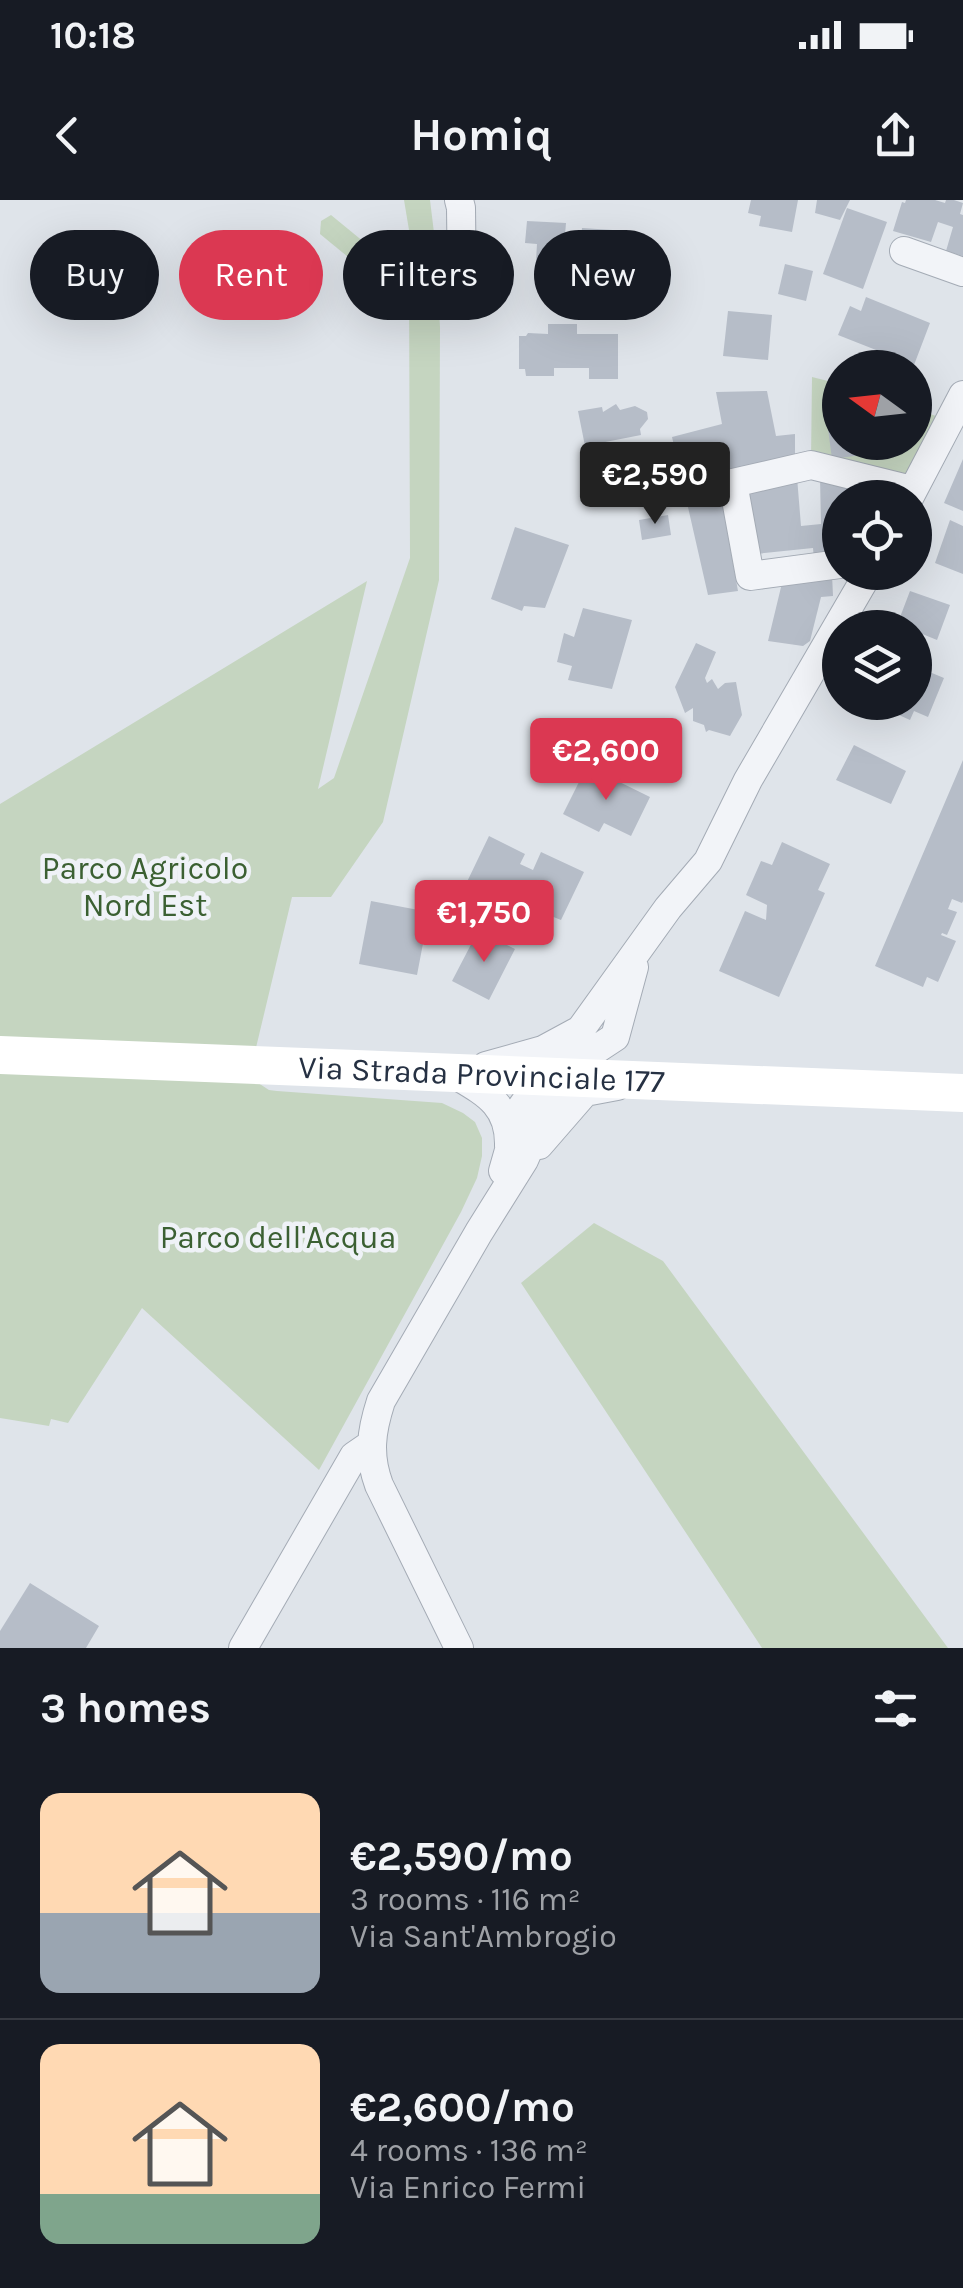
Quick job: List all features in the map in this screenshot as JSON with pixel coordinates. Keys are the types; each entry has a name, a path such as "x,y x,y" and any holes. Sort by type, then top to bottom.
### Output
{"main road":[{"name":"Via Strada Provinciale 177","path":"0,1055 963,1093"}],"street":[{"path":"459,200 461,230"},
{"path":"904,251 963,272"},
{"path":"917,480 963,395"},
{"path":"822,566 750,576 734,484 812,466 861,480"},
{"path":"459,1648 372,1467 370,1445 381,1401 548,1106 555,1077 582,1029 668,908 708,861 748,780 859,590"},
{"path":"555,1077 615,1037 638,951"},
{"path":"453,1074 543,1050 582,1029"},
{"path":"516,1157 558,1126 586,1092 649,1080 615,1037"},
{"path":"453,1074 482,1090 496,1104 510,1127 516,1157"},
{"path":"243,1648 354,1456 370,1445"}],"green space":[{"path":"404,200 430,200 434,230 409,230"},
{"path":"331,215 349,230 343,230 343,253 320,230 321,221"},
{"path":"409,320 440,320 439,580 383,822 331,897 292,897 249,1077 269,1090 442,1103 463,1113 475,1122 482,1138 482,1156 477,1178 461,1212 319,1470 142,1308 68,1423 51,1419 49,1426 0,1418 0,804 367,581 318,789 334,778 410,558"},
{"path":"812,377 822,380 822,460 914,460 902,480 888,480 811,460"},
{"path":"594,1223 663,1261 948,1648 762,1648 521,1283"}],"building":[{"path":"751,200 798,200 792,232 759,226 761,216 748,213"},
{"path":"817,200 850,200 840,220 815,213"},
{"path":"906,200 963,203 963,256 946,251 953,227 938,222 931,242 893,231"},
{"path":"847,208 887,222 863,289 823,274"},
{"path":"527,221 566,223 565,230 534,230 534,244 525,243"},
{"path":"785,264 813,271 806,301 778,294"},
{"path":"866,297 930,323 920,350 876,350 838,335 850,306 861,311"},
{"path":"728,311 772,315 768,360 723,356"},
{"path":"548,324 577,324 577,334 618,334 618,379 589,379 589,368 554,368 554,376 526,376 525,369 519,369 519,336 548,334"},
{"path":"767,391 776,436 795,434 795,464 718,480 738,591 708,595 672,437 722,424 716,392"},
{"path":"616,404 620,410 635,406 647,412 641,435 585,446 578,411 602,407 603,412"},
{"path":"963,459 963,511 944,503"},
{"path":"797,477 801,526 821,524 820,477 830,480 822,480 822,558 814,559 813,548 756,554 741,485"},
{"path":"668,515 671,535 642,540 639,520"},
{"path":"950,520 963,526 963,574 935,563"},
{"path":"515,527 569,545 545,608 524,606 522,611 491,599"},
{"path":"822,576 822,590 833,590 833,596 821,597 810,641 803,646 768,641 782,583"},
{"path":"910,591 950,605 937,640 932,638 932,610 903,610"},
{"path":"583,608 632,620 612,689 568,680 572,666 557,662 564,633 574,637"},
{"path":"696,643 716,652 705,678 707,683 712,679 718,689 725,683 736,682 742,715 730,736 706,732 704,725 693,721 693,708 685,713 675,687"},
{"path":"932,673 944,678 932,707"},
{"path":"854,745 906,771 891,804 836,780"},
{"path":"963,760 963,901 952,899 948,909 957,912 947,935 941,935 956,941 938,982 927,977 923,987 875,966"},
{"path":"587,766 650,797 631,836 604,823 599,832 563,814"},
{"path":"489,836 525,854 520,864 533,870 541,852 584,872 561,920 551,916 542,935 502,916 507,907 465,886"},
{"path":"782,842 830,864 818,890 825,893 779,997 719,971 745,911 766,920 767,905 746,895 761,861 772,865"},
{"path":"371,901 429,912 417,975 359,964"},
{"path":"478,931 515,949 489,1000 452,981"},
{"path":"30,1583 99,1626 86,1648 0,1648 0,1631"}],"park label":[{"name":"Parco Agricolo Nord Est","path":"145,886"},
{"name":"Parco dell'Acqua","path":"278,1237"}]}
